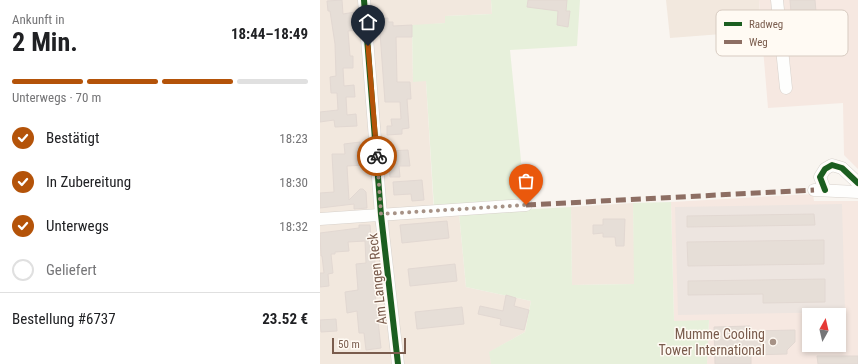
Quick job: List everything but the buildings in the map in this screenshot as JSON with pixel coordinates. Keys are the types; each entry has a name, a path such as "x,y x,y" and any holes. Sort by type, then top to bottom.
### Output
{"street":[{"name":"Am Langen Reck","path":"364,0 381,214 398,364"},
{"path":"777,0 778,10"},
{"path":"783,56 786,88"},
{"path":"858,183 842,168 832,165 825,169 820,177 820,190 858,192"},
{"path":"320,219 526,205"}],"shaded area":[{"path":"320,0 491,0 492,14 445,16 445,23 412,26 413,81 426,81 434,214 459,213 466,287 531,301 525,332 490,352 491,364 320,364"},
{"path":"666,0 759,0 760,10 716,10 716,34 670,38"},
{"path":"759,0 858,0 858,169 844,155 843,103 768,108 764,56 848,56 848,10 760,10"},
{"path":"813,194 814,201 858,201 858,364 707,364 709,321 674,321 671,202"},
{"path":"633,203 635,284 572,285 571,207"},
{"path":"842,204 845,308 802,308 802,313 678,315 675,207"}],"green space":[{"path":"491,0 580,0 577,46 510,50 525,201 434,207 426,81 413,82 412,25 445,23 445,16 492,14"},
{"path":"671,202 674,321 709,320 707,364 491,364 489,352 525,332 531,301 466,287 459,213 571,207 572,285 634,284 633,203"}],"marked path":[{"path":"526,205 814,190"}],"cycle path":[{"path":"364,0 381,215 398,364"},
{"path":"825,190 820,177 825,169 832,165 842,168 858,183"}],"way so far":[{"path":"377,156 381,214 526,205"}],"place":[{"name":"Mumme Cooling Tower International","path":"773,342"}],"route":[{"path":"368,46 377,156"}]}
